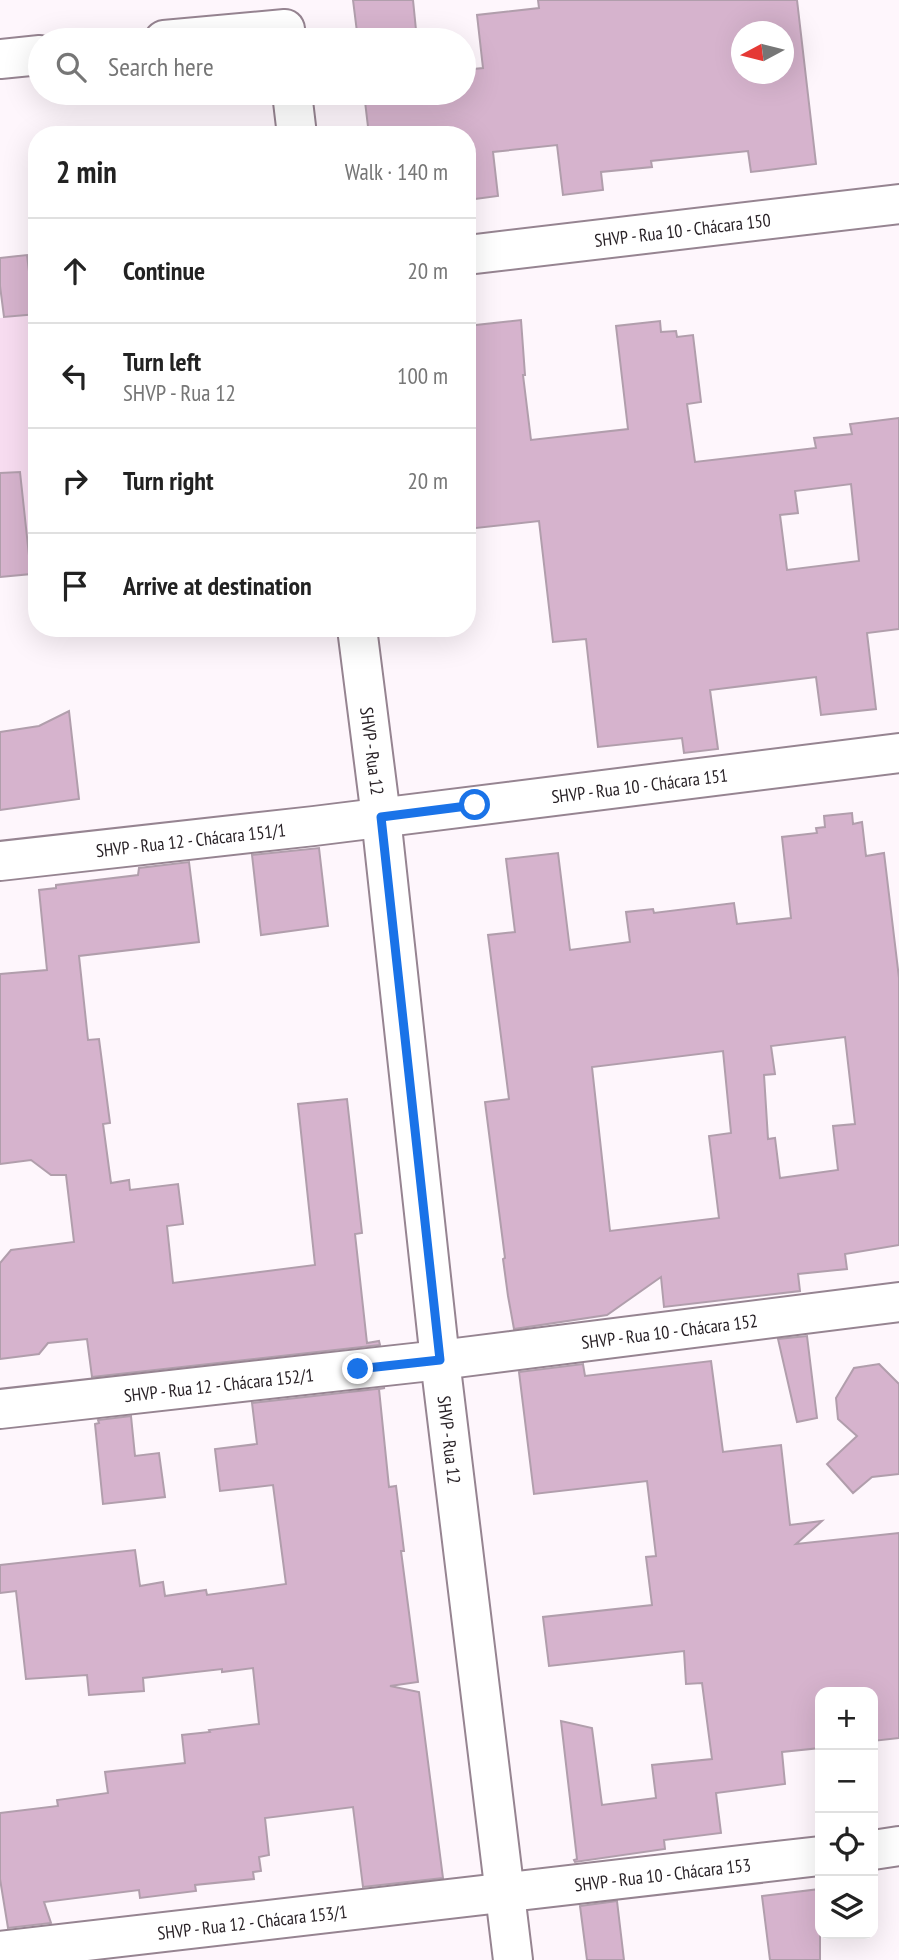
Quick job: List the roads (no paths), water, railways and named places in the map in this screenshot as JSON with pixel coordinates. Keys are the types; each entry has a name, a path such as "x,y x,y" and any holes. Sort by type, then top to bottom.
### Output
{"street":[{"path":"249,28 285,23"},
{"path":"0,59 28,56"},
{"path":"293,105 296,126"},
{"name":"SHVP - Rua 10 - Chácara 150","path":"476,255 899,204"},
{"name":"SHVP - Rua 12","path":"358,637 381,817 440,1360 513,1960"},
{"name":"SHVP - Rua 10 - Chácara 151","path":"381,817 899,753"},
{"name":"SHVP - Rua 12 - Chácara 151/1","path":"0,861 381,817"},
{"name":"SHVP - Rua 10 - Chácara 152","path":"440,1360 899,1302"},
{"name":"SHVP - Rua 12 - Chácara 152/1","path":"0,1409 440,1360"},
{"path":"878,1849 899,1846"},
{"name":"SHVP - Rua 10 - Chácara 153","path":"505,1893 815,1857"},
{"name":"SHVP - Rua 12 - Chácara 153/1","path":"0,1951 505,1893"}]}
